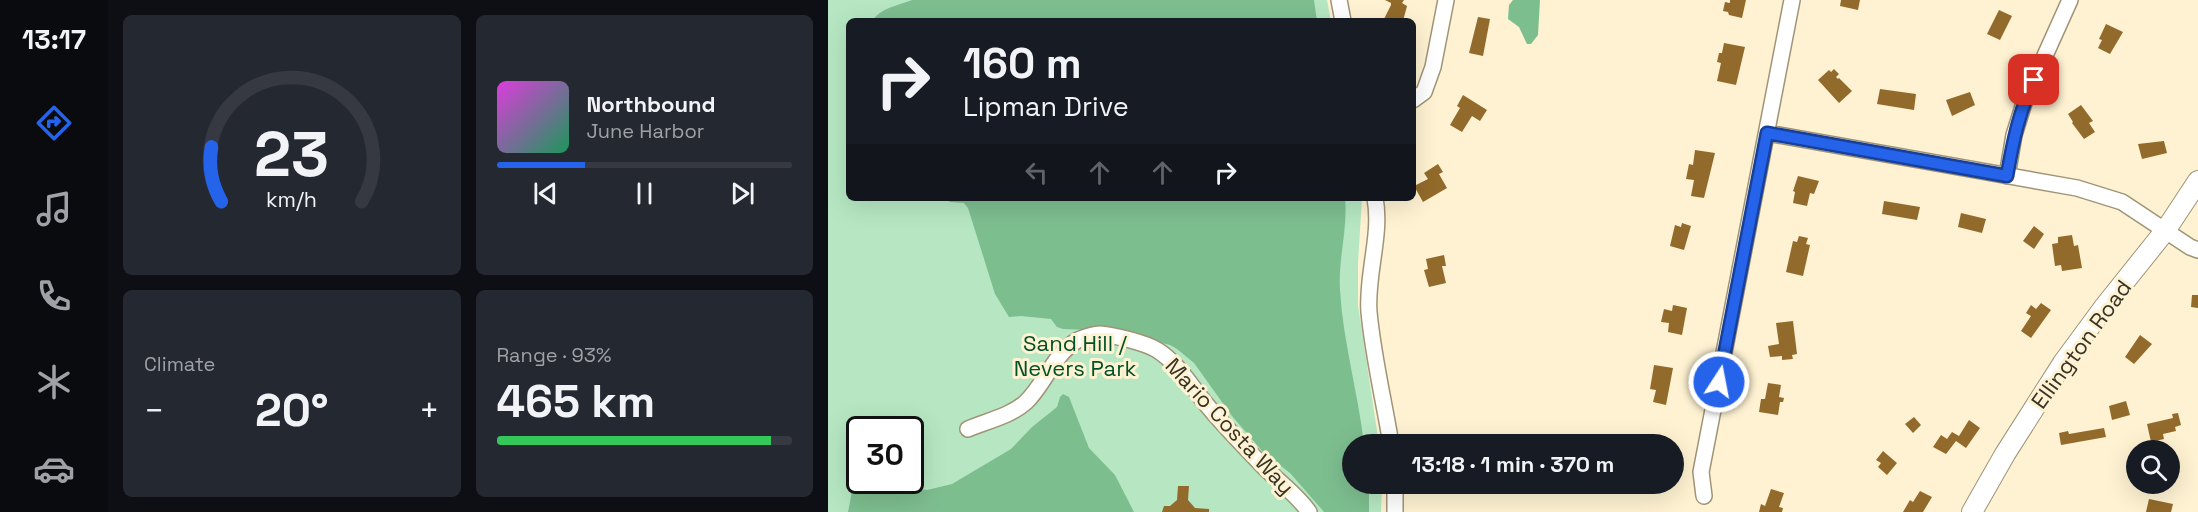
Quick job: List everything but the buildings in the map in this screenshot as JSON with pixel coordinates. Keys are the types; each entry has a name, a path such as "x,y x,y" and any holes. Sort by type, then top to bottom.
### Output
{"main road":[{"name":"Ellington Road","path":"1972,512 2005,454 2063,363 2165,231 2198,181"}],"street":[{"path":"1339,0 1342,18"},
{"path":"1416,98 1424,92 1433,67 1446,0"},
{"path":"1704,496 1701,472 1792,0"},
{"path":"2007,176 2014,135 2025,99 2070,0"},
{"path":"1767,133 2077,188 2122,202 2190,248 2198,250"},
{"path":"1375,201 1369,312 1389,434"},
{"name":"Mario Costa Way","path":"968,429 1024,404 1038,389 1059,356 1076,342 1090,335 1101,334 1157,350 1171,362 1255,458 1302,501 1310,512"},
{"path":"1395,494 1395,512"}],"green space":[{"name":"Sand Hill / Nevers Park","path":"828,0 1327,0 1330,18 846,18 846,201 1362,201 1358,305 1377,434 1342,434 1342,494 1382,494 1381,512 828,512"},
{"path":"912,0 1314,0 1317,18 875,18 885,10"},
{"path":"1513,0 1540,0 1538,35 1531,44 1527,44 1519,27 1508,19 1509,5"},
{"path":"949,201 1345,201 1340,290 1344,329 1362,434 1342,434 1342,494 1369,494 1369,512 1324,512 1290,473 1263,452 1232,416 1194,363 1170,345 1153,341 1135,332 1063,329 1057,327 1051,319 1009,317 995,294 968,208 964,203"},
{"path":"1063,394 1069,397 1089,448 1115,475 1134,512 848,512 851,494 924,494 924,490 952,484 1011,449 1032,427 1057,407"}],"route":[{"path":"1719,382 1767,133 2007,176 2014,135 2025,99 2034,80"}]}
